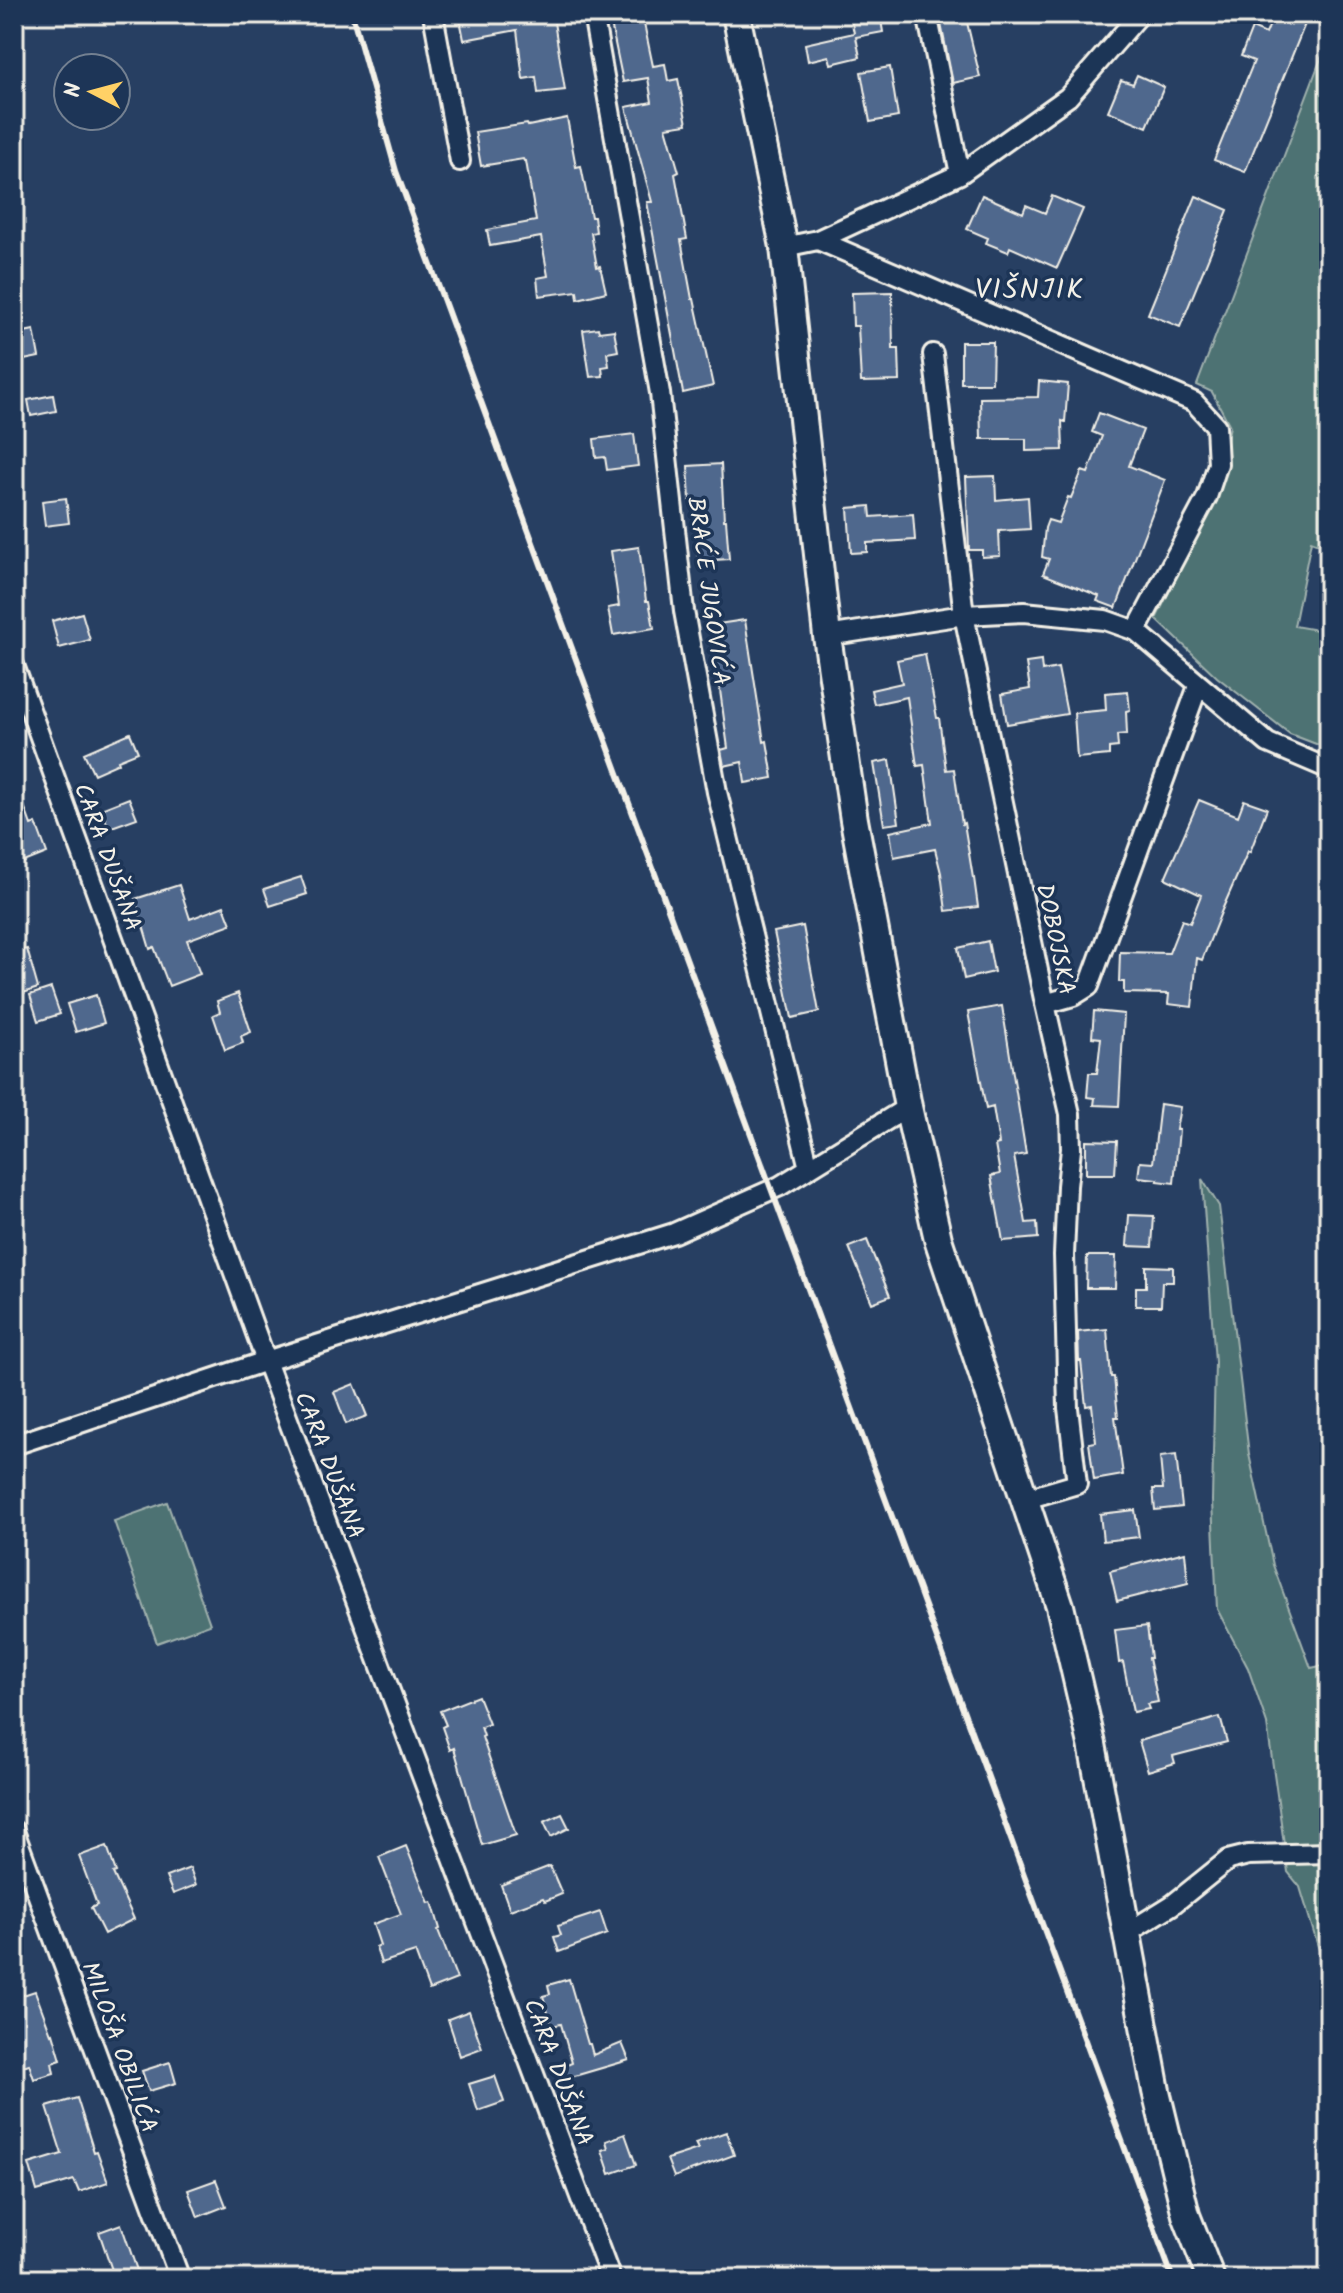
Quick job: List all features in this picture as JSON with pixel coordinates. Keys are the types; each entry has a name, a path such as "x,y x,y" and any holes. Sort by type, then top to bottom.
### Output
{"main road":[{"path":"736,14 784,247 827,636 854,820 908,1107 938,1239 1064,1621 1092,1744 1156,2091 1186,2215 1211,2279"}],"street":[{"path":"433,14 460,161"},
{"name":"BRAĆE JUGOVIĆA","path":"593,14 660,393 684,611 717,792 809,1168"},
{"path":"927,14 960,174"},
{"path":"784,247 818,240 960,174 1068,97 1140,14"},
{"path":"818,240 1194,402 1216,426 1218,464 1207,497 1136,631"},
{"name":"DOBOJSKA","path":"933,354 964,615 1070,1114 1071,1149 1064,1255 1068,1408 1077,1484 1026,1499"},
{"path":"827,636 964,615 1024,612 1105,620 1136,631 1268,743 1329,769"},
{"name":"CARA DUŠANA","path":"14,665 266,1361 611,2279"},
{"path":"1045,1004 1073,996 1089,986 1198,686"},
{"path":"14,1445 266,1361 674,1233 771,1190 908,1107"},
{"name":"MILOŠA OBILIĆA","path":"14,1831 180,2279"},
{"path":"1127,1933 1172,1905 1228,1860 1248,1855 1329,1853"}],"green space":[{"path":"1329,37 1329,548 1311,541 1294,626 1329,632 1329,749 1290,734 1217,677 1156,619 1216,494 1230,426 1212,392 1197,385"},
{"path":"1202,1179 1219,1206 1249,1454 1273,1565 1311,1668 1329,1664 1329,1983 1300,1887 1288,1872 1267,1724 1248,1668 1217,1609 1212,1501 1215,1362"},
{"path":"167,1502 210,1624 157,1643 114,1521"}],"building":[{"path":"459,14 557,14 558,22 554,22 565,90 538,93 536,77 523,79 517,30 464,40"},
{"path":"609,14 642,14 653,66 665,64 668,81 678,79 687,124 666,127 679,172 675,174 687,239 681,240 713,386 683,393 647,202 652,202 626,107 652,102 648,78 623,82"},
{"path":"850,14 880,14 883,32 856,37 860,57 831,64 829,56 808,61 805,44 854,33"},
{"path":"939,14 965,14 980,77 953,83"},
{"path":"1274,14 1309,14 1245,172 1214,160 1254,61 1241,56 1252,28 1266,34"},
{"path":"890,67 898,117 870,122 861,72"},
{"path":"1137,75 1164,87 1147,127 1108,111 1121,80 1133,84"},
{"path":"567,118 576,167 581,166 591,217 594,217 596,232 591,233 597,267 600,266 606,292 578,299 577,291 539,296 537,278 548,276 541,237 490,246 487,230 536,221 526,161 481,166 475,132"},
{"path":"982,195 1023,213 1026,205 1045,213 1052,196 1083,209 1057,268 1010,247 1008,252 986,243 988,238 967,229"},
{"path":"1196,196 1228,210 1180,327 1148,314"},
{"path":"892,292 893,349 899,349 900,381 861,382 858,326 853,326 852,293"},
{"path":"598,328 599,332 614,330 618,351 607,353 609,366 602,367 603,376 590,377 583,330"},
{"path":"34,330 39,357 14,362 14,334"},
{"path":"961,342 993,342 992,383 961,383"},
{"path":"1039,381 1068,384 1065,422 1062,421 1063,450 1026,451 1026,439 981,439 980,398 1038,397"},
{"path":"53,395 56,411 31,416 28,400"},
{"path":"1099,413 1143,430 1129,466 1165,480 1116,608 1097,601 1099,596 1043,574 1049,559 1042,557 1045,528 1048,520 1058,523 1082,471 1088,473 1102,436 1092,432"},
{"path":"634,434 638,466 607,470 605,457 596,458 594,439"},
{"path":"721,464 729,559 698,561 695,500 690,500 688,466"},
{"path":"995,476 996,500 1028,497 1030,529 999,531 1000,556 982,557 982,550 969,550 966,477"},
{"path":"66,498 69,523 45,526 42,501"},
{"path":"870,506 871,517 913,514 915,540 867,543 867,552 851,553 848,508"},
{"path":"639,547 646,601 649,601 654,628 613,635 608,608 619,606 611,551"},
{"path":"82,613 90,640 59,648 52,621"},
{"path":"745,620 764,742 767,741 773,778 745,783 742,762 724,766 721,750 728,748 711,625"},
{"path":"925,654 946,770 954,769 978,907 946,911 935,849 894,857 890,832 932,823 924,765 917,766 907,697 874,704 871,690 902,683 897,660"},
{"path":"1041,661 1042,671 1058,668 1067,714 1007,724 1002,694 1030,689 1026,663"},
{"path":"1128,691 1130,710 1126,711 1127,734 1117,735 1118,747 1109,748 1109,755 1077,758 1074,713 1106,710 1105,693"},
{"path":"130,733 138,752 94,774 84,753"},
{"path":"890,760 899,823 884,825 874,763"},
{"path":"16,783 31,825 36,823 47,853 17,865 14,856"},
{"path":"129,798 137,818 109,828 101,809"},
{"path":"1199,800 1238,816 1244,800 1267,808 1202,960 1197,958 1192,1007 1168,1004 1169,994 1124,993 1124,982 1119,982 1120,952 1169,953 1182,920 1190,923 1201,895 1165,878"},
{"path":"301,877 307,894 270,906 264,889"},
{"path":"179,885 190,919 224,906 231,924 187,940 200,974 169,986 154,947 150,949 135,899"},
{"path":"803,926 819,1012 792,1018 774,932"},
{"path":"988,941 994,972 964,979 958,948"},
{"path":"27,949 38,988 14,996 14,952"},
{"path":"51,988 60,1014 38,1021 30,995"},
{"path":"238,993 251,1032 241,1036 243,1043 225,1050 213,1015 220,1012 217,1001"},
{"path":"96,995 104,1023 76,1032 67,1004"},
{"path":"1002,1006 1026,1154 1014,1156 1026,1223 1037,1222 1038,1238 1003,1241 991,1176 1000,1174 995,1145 999,1144 993,1107 986,1109 968,1012"},
{"path":"1094,1011 1124,1014 1119,1106 1094,1105 1095,1098 1087,1097 1089,1073 1097,1073 1101,1038 1092,1037"},
{"path":"1160,1104 1180,1107 1174,1183 1138,1177 1140,1162 1153,1163"},
{"path":"1086,1140 1117,1141 1115,1174 1086,1174"},
{"path":"1129,1215 1154,1216 1152,1247 1127,1246"},
{"path":"867,1240 890,1296 872,1303 849,1247"},
{"path":"1087,1256 1116,1256 1115,1288 1086,1288"},
{"path":"1146,1266 1173,1267 1173,1282 1162,1282 1161,1306 1136,1306 1136,1287 1146,1287"},
{"path":"1107,1329 1123,1475 1094,1480 1089,1443 1096,1442 1092,1405 1086,1406 1078,1332"},
{"path":"354,1384 367,1416 346,1424 334,1392"},
{"path":"1176,1455 1182,1507 1155,1510 1153,1489 1163,1489 1160,1457"},
{"path":"1135,1510 1139,1537 1103,1541 1100,1514"},
{"path":"1185,1552 1188,1583 1117,1601 1110,1571"},
{"path":"1147,1626 1149,1658 1158,1702 1147,1704 1149,1709 1133,1712 1123,1662 1119,1663 1115,1630"},
{"path":"478,1696 489,1724 481,1727 482,1737 516,1835 482,1845 454,1748 450,1750 442,1727 446,1725 440,1711"},
{"path":"1220,1717 1227,1742 1173,1756 1175,1763 1148,1771 1139,1741"},
{"path":"562,1814 569,1828 551,1837 544,1822"},
{"path":"107,1846 116,1872 113,1873 134,1919 104,1934 91,1908 97,1905 79,1856"},
{"path":"406,1846 429,1903 432,1902 438,1930 457,1979 429,1990 415,1952 381,1963 376,1947 380,1945 373,1924 401,1914 379,1857"},
{"path":"550,1866 562,1894 510,1910 501,1885"},
{"path":"190,1868 196,1885 173,1894 166,1877"},
{"path":"600,1912 607,1934 559,1952 554,1937 561,1935 558,1926"},
{"path":"569,1979 593,2055 622,2043 629,2060 561,2080 557,2069 572,2063 561,2024 552,2026 543,1996 550,1994 548,1985"},
{"path":"35,1991 61,2060 52,2063 54,2073 34,2079 29,2064 14,2069 14,2045 21,2043 14,2024 14,1998"},
{"path":"469,2011 482,2048 460,2056 448,2019"},
{"path":"170,2062 176,2083 149,2091 142,2071"},
{"path":"495,2076 504,2102 478,2111 469,2084"},
{"path":"77,2098 94,2152 97,2151 108,2182 79,2192 74,2180 37,2191 29,2164 62,2154 47,2107"},
{"path":"726,2132 734,2155 674,2177 667,2159 698,2149 695,2143"},
{"path":"625,2134 636,2165 610,2174 602,2150 608,2148 606,2141"},
{"path":"216,2180 226,2206 198,2217 188,2190"},
{"path":"121,2224 140,2279 115,2279 99,2232"}],"railway":[{"path":"352,14 396,171 1173,2279"}],"district":[{"name":"VIŠNJIK","path":"1030,288"}]}
